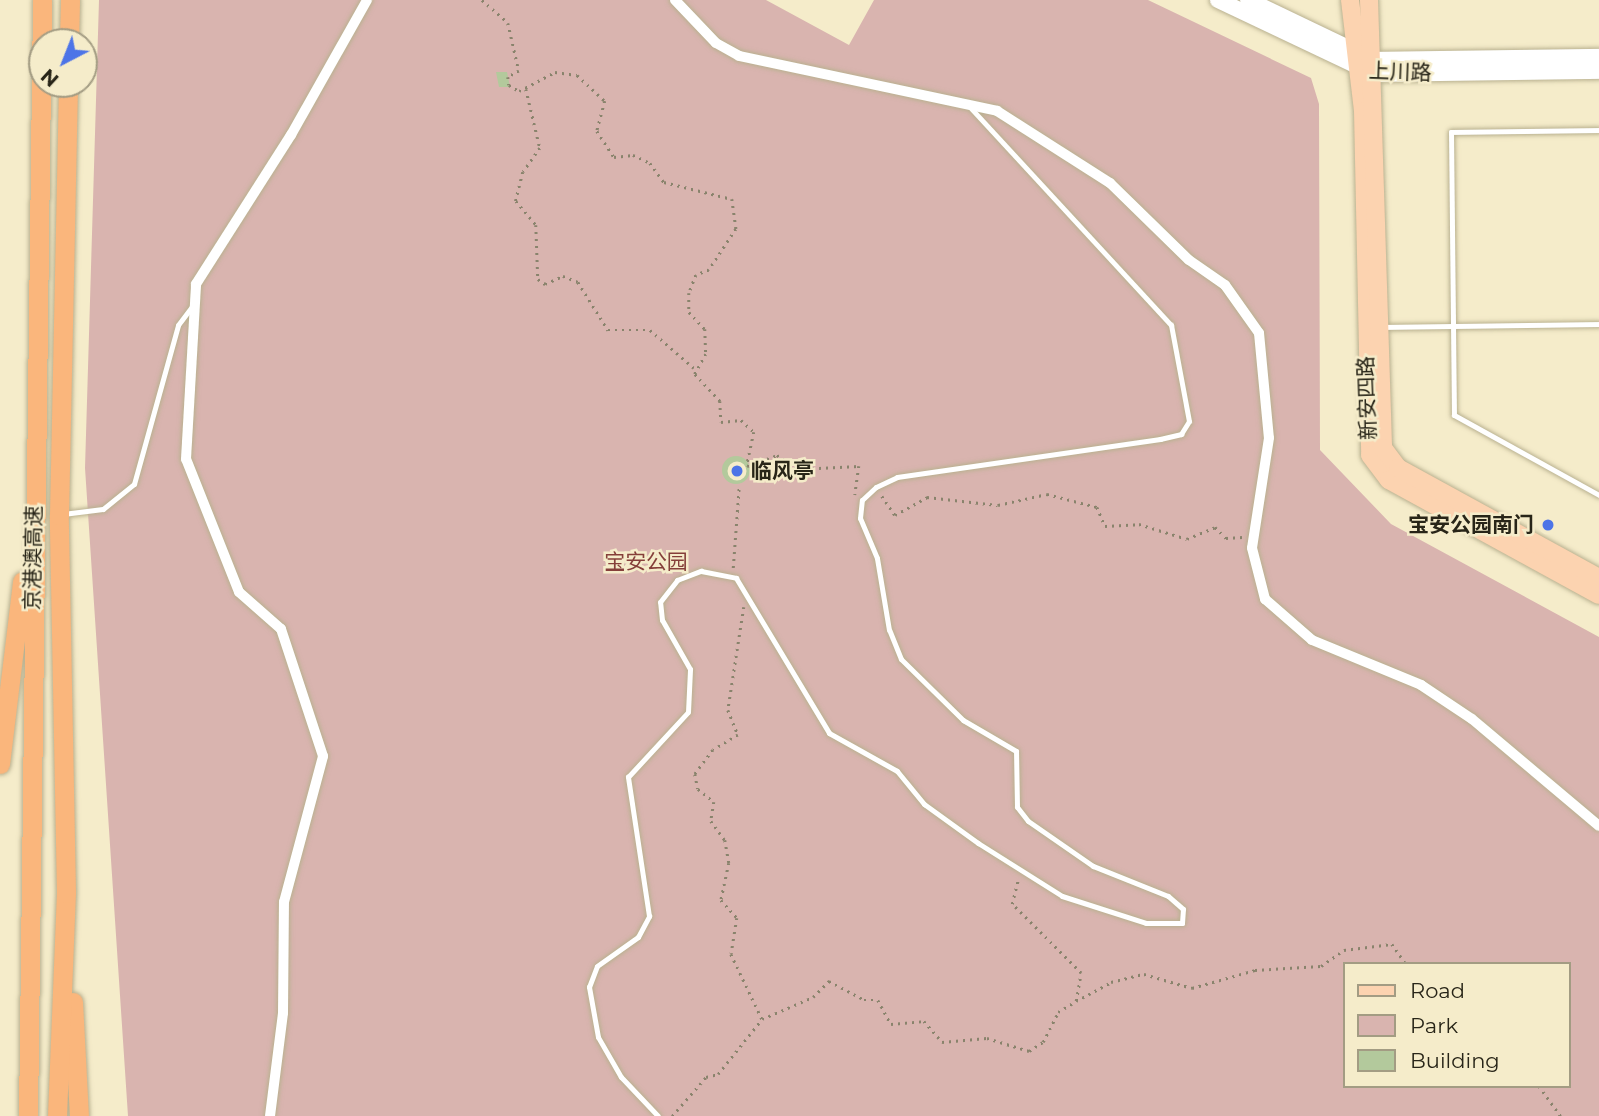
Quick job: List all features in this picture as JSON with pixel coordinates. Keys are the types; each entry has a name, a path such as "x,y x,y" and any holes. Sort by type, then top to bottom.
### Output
{"highway":[{"name":"京港澳高速","path":"28,1116 33,510 42,0"},
{"path":"69,0 69,28"},
{"name":"京港澳高速","path":"57,1116 66,893 59,515 68,98"},
{"path":"0,764 33,510"},
{"path":"66,893 79,1116"}],"main road":[{"name":"上川路","path":"1218,0 1367,65 1599,71"},
{"name":"上川路","path":"1248,0 1367,65 1599,57"},
{"path":"1350,0 1367,65"},
{"path":"1367,65 1368,0"},
{"name":"新安四路","path":"1367,65 1379,327 1380,436 1388,458 1599,578"},
{"name":"新安四路","path":"1367,65 1370,454 1390,480 1599,595"}],"street":[{"path":"270,1116 283,1013 284,902 323,756 281,629 239,592 194,487 183,440 192,391 194,304 205,264 291,135 367,0"},
{"path":"675,0 716,43 739,56 967,102 997,111 1110,183 1247,310 1259,334 1269,438 1253,537 1255,576 1286,622 1360,665 1421,685 1599,826"}],"lane":[{"path":"658,1116 621,1077 597,1037 589,987 597,966 638,937 649,916 628,777 688,712 690,668 662,620 660,602 677,580 701,571 736,578 749,592 829,733 897,771 924,804 1033,872 1062,896 1146,923 1182,923 1183,909 1168,896 1093,866 1028,821 1017,807 1016,751 963,720 901,659 889,630 877,558 860,517 866,496 897,477 1160,439 1181,433 1189,421 1171,325 1068,208 987,131 967,102"},
{"path":"1599,130 1451,132 1454,415 1599,495"},
{"path":"59,515 103,509 134,484 178,325 194,304"},
{"path":"1379,327 1599,324"}],"path":[{"path":"482,0 508,23 519,71 508,77 509,85 526,88 555,72 577,75 605,100 597,131 614,157 634,155 650,163 664,182 736,205 736,229 709,270 696,275 689,293 690,312 705,329 706,354 694,368"},
{"path":"526,88 540,148 523,172 516,201 536,225 538,279 545,284 563,276 578,282 608,330 650,330 694,368 720,401 721,422 741,420 754,432 747,466 777,455 798,470 859,466 853,490 866,496 880,494 895,515 927,497 998,505 1047,494 1097,508 1105,526 1116,528 1139,524 1187,539 1215,527 1226,538 1253,537"},
{"path":"736,578 731,560 739,486"},
{"path":"749,592 728,710 738,735 713,750 695,774 698,789 714,802 711,821 725,840 729,863 721,900 737,918 731,954 762,1018"},
{"path":"1033,872 1015,881 1012,904 1081,973 1076,1001"},
{"path":"672,1116 706,1077 718,1074 762,1018 813,997 829,981 864,1000 878,1000 891,1024 925,1021 942,1042 986,1038 1029,1051 1042,1042 1058,1012 1111,982 1144,974 1192,988 1255,970 1321,966 1345,950 1392,944 1405,962"},
{"path":"1540,1088 1561,1116"}],"green space":[{"name":"宝安公园","path":"99,0 766,0 849,45 874,0 1148,0 1311,78 1319,104 1320,450 1391,524 1599,637 1599,1116 128,1116 85,468"}],"building":[{"path":"496,72 507,72 510,87 499,87"},
{"name":"临风亭","path":"736,456 746,460 750,470 746,480 736,484 726,480 722,470 726,460"}],"place":[{"name":"临风亭","path":"737,471"},
{"name":"宝安公园南门","path":"1548,525"}]}
